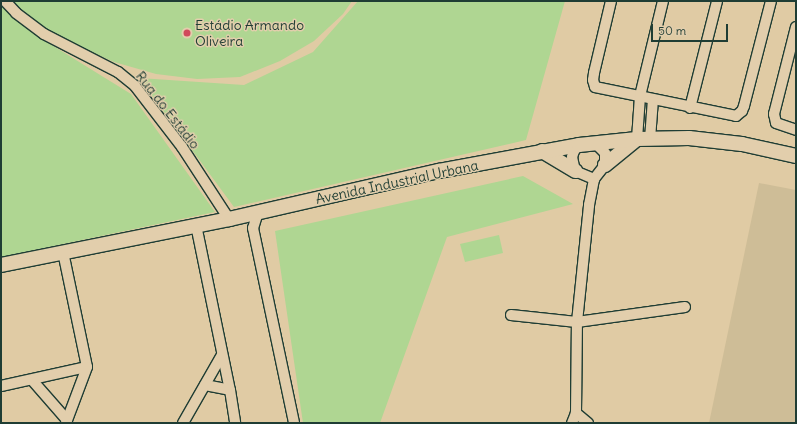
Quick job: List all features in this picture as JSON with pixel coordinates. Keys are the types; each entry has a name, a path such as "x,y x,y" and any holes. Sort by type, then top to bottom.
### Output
{"street":[{"name":"Rua do Estádio","path":"5,1 16,13 44,34 118,72 135,86 234,218 253,228"},
{"path":"611,1 594,73 594,84 599,88 690,108 736,116 742,111 771,1"},
{"path":"644,139 640,96 663,1"},
{"path":"690,108 717,1"},
{"path":"796,27 774,114 776,123 796,130"},
{"path":"588,423 574,418 577,322 587,215 594,180 605,165 644,139 653,99"},
{"name":"Avenida Industrial Urbana","path":"1,265 234,218 439,171 542,151 644,139 689,138 742,144 796,156"},
{"path":"596,144 605,153 605,165"},
{"path":"575,171 572,157 574,151 579,146"},
{"path":"542,151 575,171 594,180"},
{"path":"258,212 253,228 294,423"},
{"path":"196,225 230,390 235,423"},
{"path":"63,252 87,367 67,422"},
{"path":"511,316 577,322 685,307"},
{"path":"183,423 222,355"},
{"path":"1,386 87,367"},
{"path":"32,380 67,422"},
{"path":"205,385 230,390"}],"shaded area":[{"path":"759,183 796,190 796,423 709,423"}],"green space":[{"name":"Estádio Armando Oliveira","path":"11,1 352,1 343,14 314,41 280,61 240,77 197,79 156,74 114,62 74,44 38,25"},
{"path":"358,1 565,1 526,140 234,207 139,78 244,85 313,52"},
{"path":"1,3 42,39 131,94 215,212 1,257"},
{"path":"523,176 573,204 447,237 380,423 303,423 275,231"},
{"path":"499,235 503,253 465,262 460,244"}],"place":[{"name":"Estádio Armando Oliveira","path":"187,33"}]}
